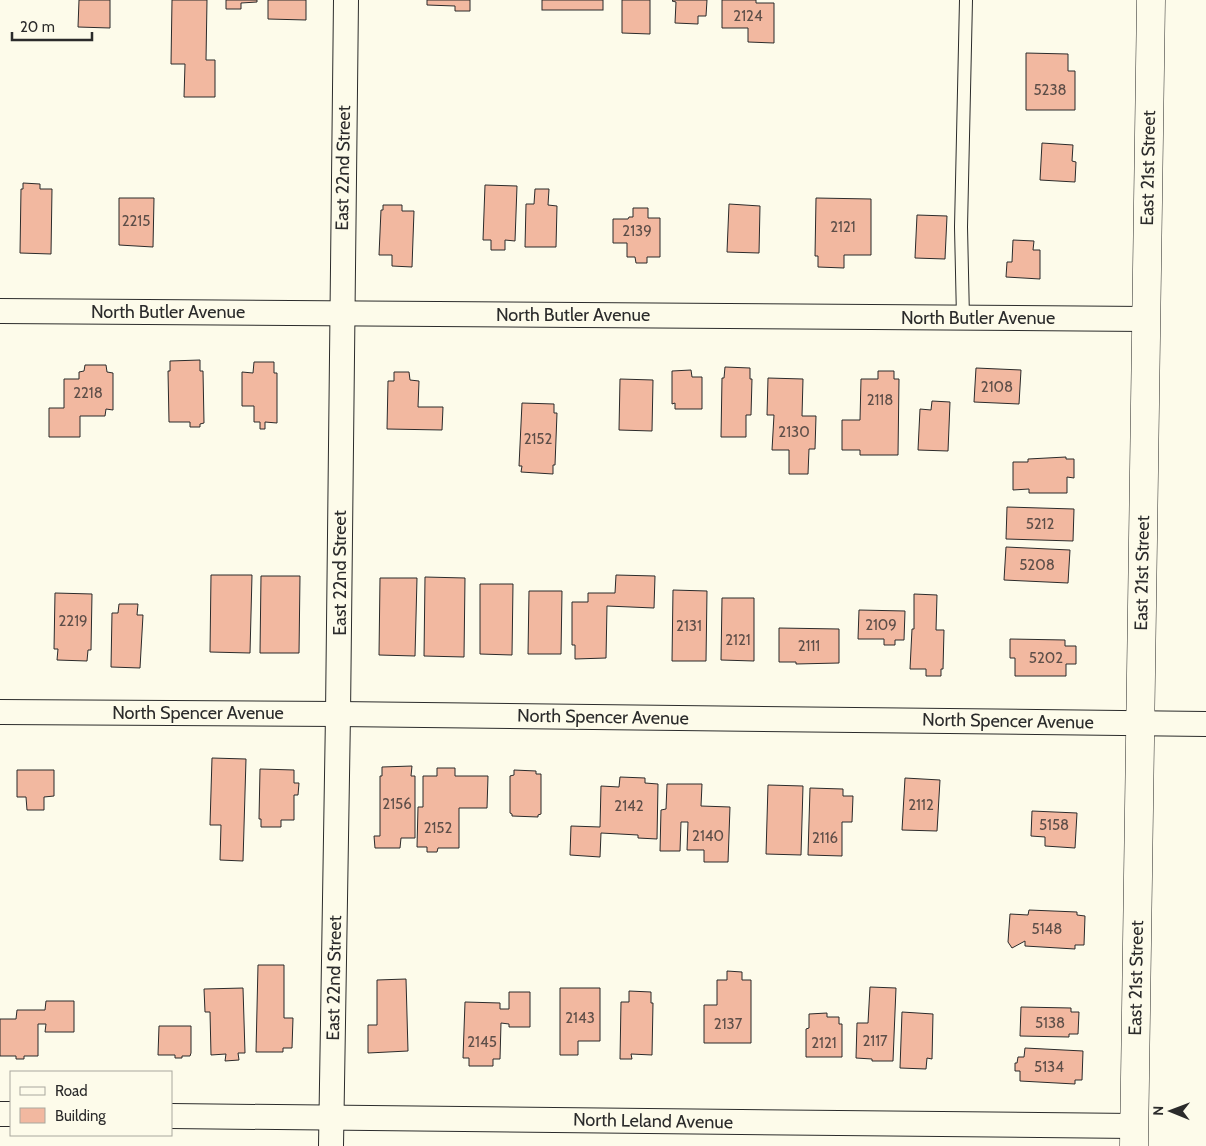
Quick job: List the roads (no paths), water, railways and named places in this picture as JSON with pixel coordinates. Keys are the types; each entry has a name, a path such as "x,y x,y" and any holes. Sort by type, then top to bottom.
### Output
{"main road":[{"name":"East 21st Street","path":"1134,1136 1151,0"}],"street":[{"name":"East 22nd Street","path":"331,1146 346,0"},
{"name":"North Butler Avenue","path":"0,311 1146,319"},
{"name":"North Spencer Avenue","path":"0,712 1206,724"},
{"name":"North Leland Avenue","path":"172,1116 331,1117 1134,1136"}],"lane":[{"path":"963,318 961,227 966,0"}]}
